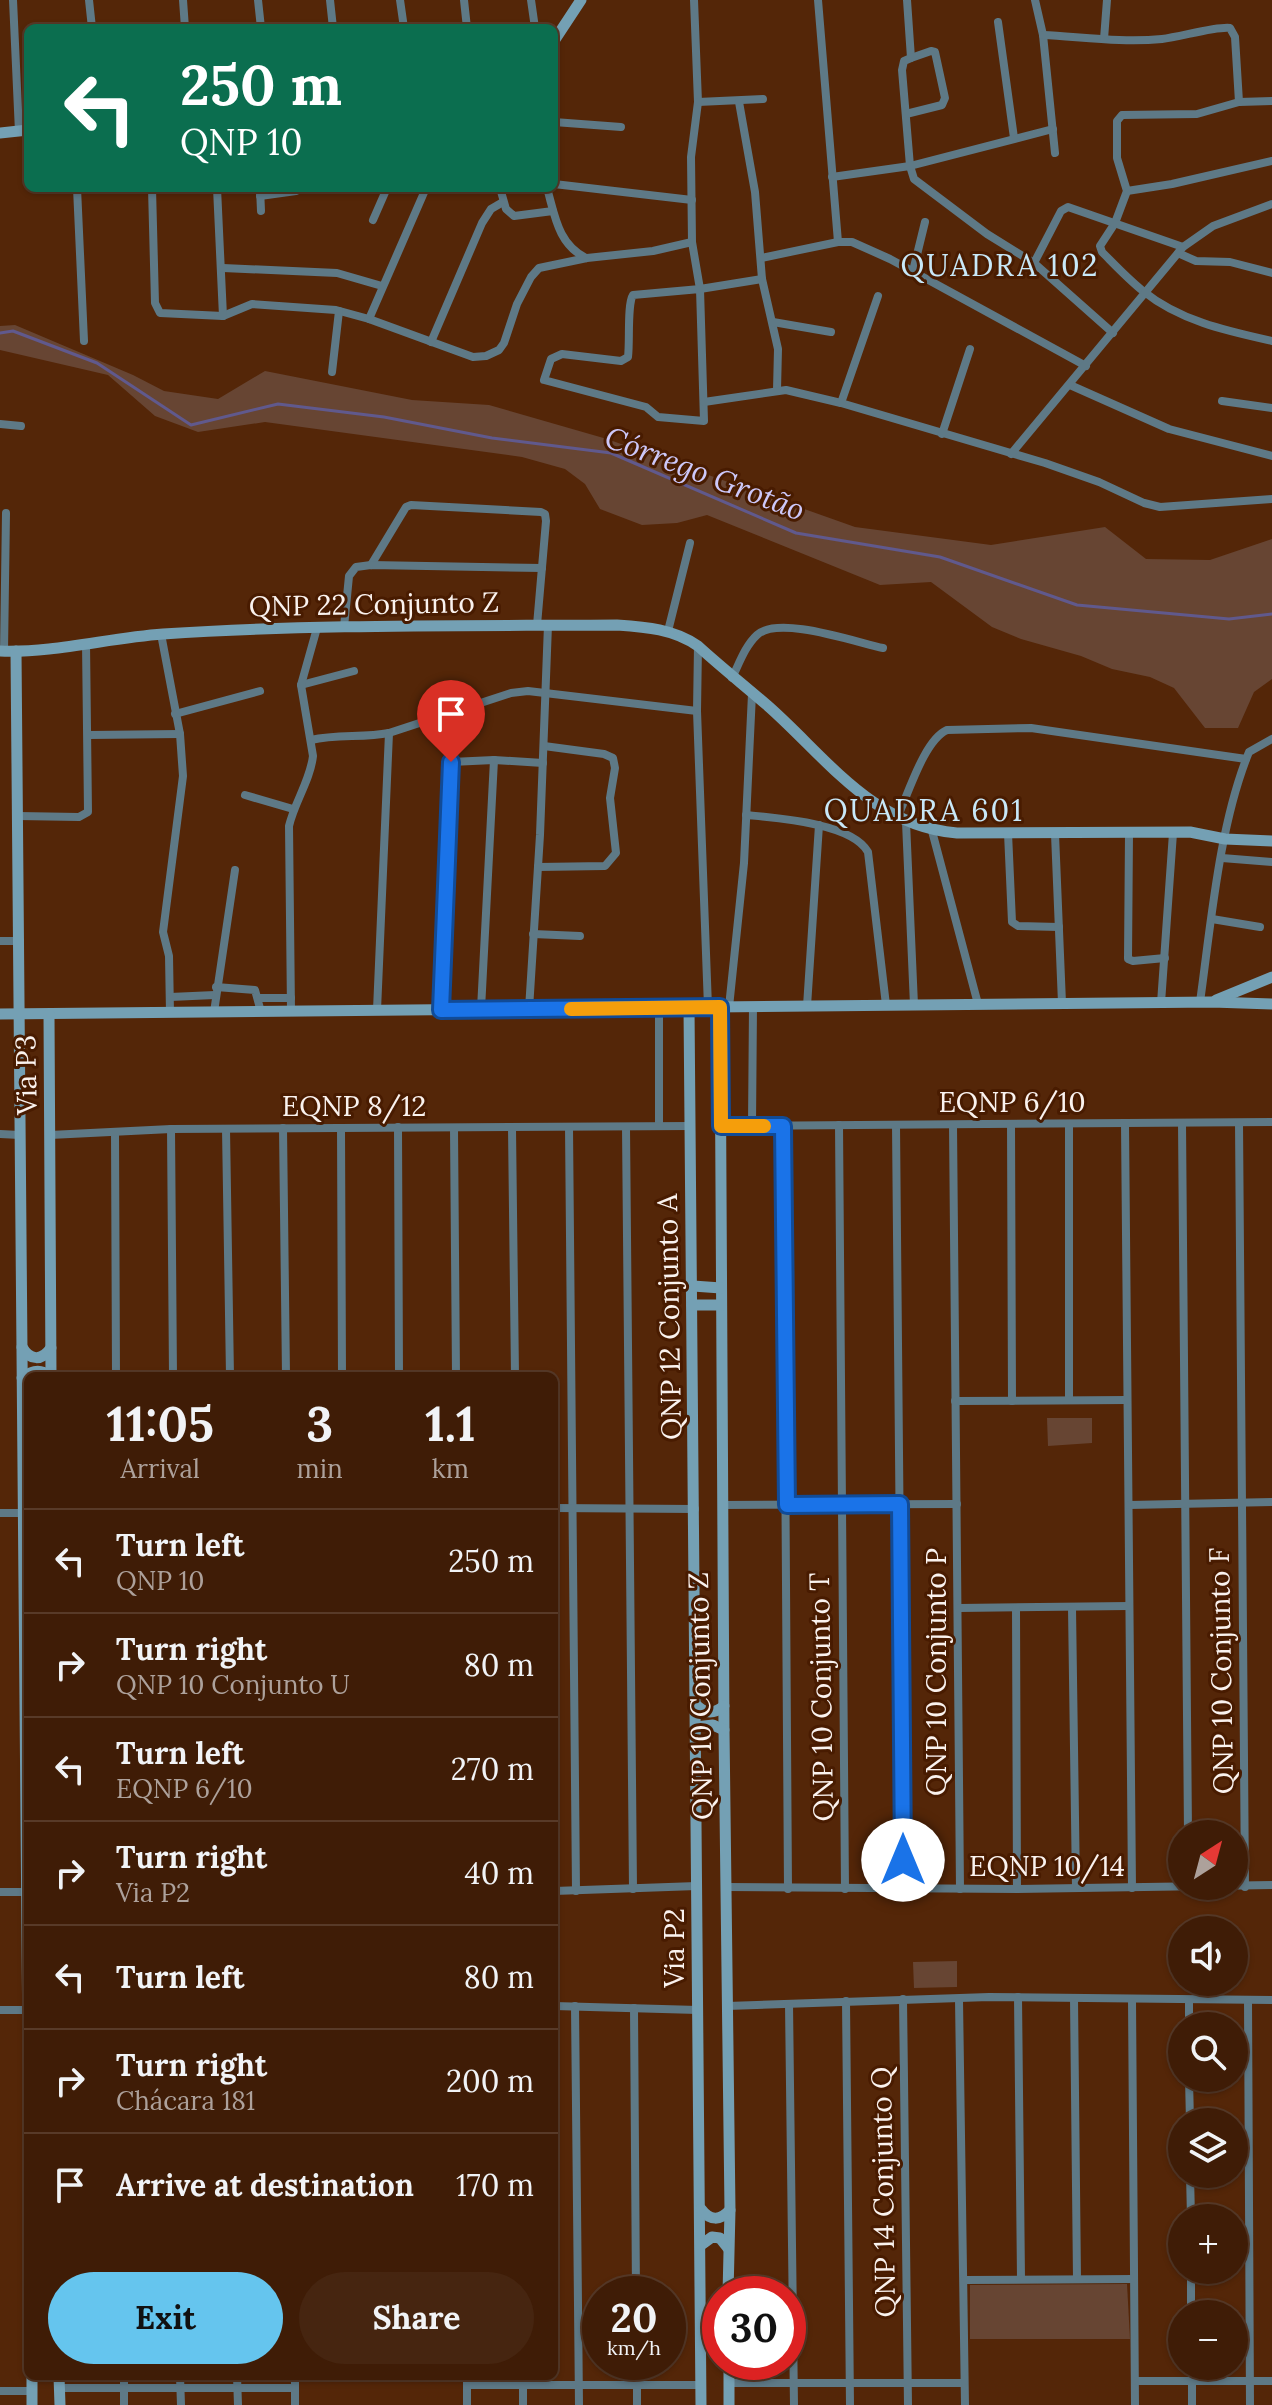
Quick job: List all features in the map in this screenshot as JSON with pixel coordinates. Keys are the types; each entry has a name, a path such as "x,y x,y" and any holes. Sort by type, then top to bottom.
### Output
{"street":[{"path":"0,133 24,131 13,0"},
{"path":"89,0 92,24"},
{"path":"183,0 185,24"},
{"path":"258,0 261,24"},
{"path":"330,0 333,24"},
{"path":"400,0 403,24"},
{"path":"464,0 467,24"},
{"path":"531,0 534,24"},
{"path":"558,35 581,0"},
{"path":"694,0 698,102 691,157 692,242 700,289 704,421 658,417 646,407 544,380 551,359 562,354 621,361 628,357 630,298 633,295 700,289 762,279"},
{"path":"818,0 838,242"},
{"path":"907,0 911,58"},
{"path":"1035,0 1043,35 1055,153"},
{"path":"1104,39 1107,0"},
{"path":"998,22 1014,138"},
{"path":"1043,35 1158,40 1230,28 1235,37 1239,102"},
{"path":"906,114 942,105 945,98 935,52 904,61 902,70 910,166 914,179 987,234 1034,263 1113,333"},
{"path":"698,102 763,99"},
{"path":"1272,101 1239,102 1197,114 1122,115 1117,121 1117,158 1127,191 1115,223 1101,242 1100,249 1144,292 1170,310 1213,327 1272,341"},
{"path":"739,102 755,192 762,279 778,349 777,390"},
{"path":"558,122 621,127"},
{"path":"832,177 910,166 1053,129"},
{"path":"1127,191 1272,161"},
{"path":"558,184 692,200"},
{"path":"77,192 84,341"},
{"path":"152,192 155,303 162,314 228,315 252,304 339,311 473,357 486,356 499,350 517,304 539,268 692,242"},
{"path":"217,192 228,315"},
{"path":"260,192 261,211"},
{"path":"373,220 385,192"},
{"path":"369,319 424,192"},
{"path":"501,192 509,213 518,217 553,211"},
{"path":"548,192 562,236 573,251 587,258"},
{"path":"431,342 482,223 491,209 503,202"},
{"path":"1011,454 1181,250 1213,226 1272,204"},
{"path":"1034,263 1065,208 1074,208 1181,250 1196,261 1230,262 1272,273"},
{"path":"913,271 925,222"},
{"path":"761,258 838,242 852,242 913,271 1086,366"},
{"path":"223,268 337,273 382,286"},
{"path":"841,403 878,296"},
{"path":"332,372 339,311"},
{"path":"773,322 831,332"},
{"path":"942,434 970,349"},
{"path":"1070,385 1169,429 1272,456"},
{"path":"704,402 777,390 841,403 1074,472 1160,507 1272,499"},
{"path":"1222,401 1272,408"},
{"path":"0,424 21,426"},
{"path":"371,565 406,507 418,504 545,514 542,568 544,746 529,1009"},
{"path":"6,513 7,651"},
{"path":"668,631 690,543"},
{"path":"344,627 349,576 356,567 542,568"},
{"name":"QNP 22 Conjunto Z","path":"7,651 161,634 344,627 617,625 668,631 698,646 872,802 902,820 932,831 1055,834 1190,832 1225,839 1272,841"},
{"path":"732,678 749,645 766,628 778,627 883,648"},
{"path":"291,1005 288,839 293,809 310,774 313,756 301,685 317,628"},
{"path":"161,634 180,734 183,788 163,932 169,956 170,1013"},
{"path":"18,816 79,817 88,812 86,643"},
{"path":"698,646 697,711 719,1007 721,1126"},
{"name":"Via P3","path":"7,651 18,816 24,1587"},
{"path":"301,685 354,671"},
{"path":"175,714 260,691"},
{"path":"311,740 328,736 389,733 511,693 545,691 697,711"},
{"path":"719,1007 746,815 752,694"},
{"path":"441,1010 453,712"},
{"path":"914,1005 902,820 926,753 939,734 947,730 1031,728 1246,759"},
{"path":"377,1010 389,733"},
{"path":"89,735 180,734"},
{"path":"1206,1002 1212,919 1225,839 1249,752 1272,739"},
{"path":"538,867 605,866 616,853 610,798 615,768 613,758 544,746"},
{"path":"451,762 494,760 543,763"},
{"path":"481,1009 494,760"},
{"path":"245,795 293,809"},
{"path":"746,815 819,825 860,841 868,852 886,1005"},
{"path":"807,1006 819,825"},
{"path":"932,831 978,1004"},
{"path":"1008,833 1012,918 1018,926 1059,927"},
{"path":"1161,1003 1173,833"},
{"path":"1055,834 1062,1003"},
{"path":"1129,834 1128,959 1165,958"},
{"path":"1222,858 1272,862"},
{"path":"214,1012 235,870"},
{"path":"1212,919 1260,927"},
{"path":"533,934 580,936"},
{"path":"0,941 20,941"},
{"path":"1206,1002 1272,977"},
{"path":"170,997 253,990 259,998 261,1012"},
{"path":"259,998 291,1005 377,1010 1206,1002 1272,1004"},
{"path":"0,1014 261,1012 291,1005"},
{"path":"752,1125 753,1006"},
{"path":"659,1007 659,1126"},
{"path":"689,1007 691,1126"},
{"name":"Via P3","path":"49,1014 50,1372"},
{"name":"EQNP 6/10","path":"721,1126 1272,1122"},
{"path":"1182,1123 1188,1820"},
{"name":"QNP 10 Conjunto F","path":"1239,1123 1244,1820"},
{"path":"1011,1124 1012,1401"},
{"path":"1069,1124 1069,1400"},
{"path":"1125,1124 1132,1888"},
{"name":"QNP 10 Conjunto T","path":"839,1125 845,1889"},
{"path":"896,1125 903,1889"},
{"name":"QNP 10 Conjunto P","path":"953,1125 960,1889"},
{"name":"EQNP 8/12","path":"50,1135 171,1129 691,1126"},
{"name":"QNP 12 Conjunto A","path":"691,1126 696,1705"},
{"name":"QNP 10 Conjunto Z","path":"721,1126 726,1887"},
{"path":"783,1126 788,1889"},
{"path":"398,1127 399,1372"},
{"path":"569,1127 576,1891"},
{"path":"626,1127 633,1889"},
{"path":"283,1128 286,1372"},
{"path":"341,1128 342,1372"},
{"path":"512,1128 515,1372"},
{"path":"171,1129 173,1372"},
{"path":"226,1129 230,1372"},
{"path":"454,1129 456,1372"},
{"path":"115,1132 116,1372"},
{"path":"0,1134 20,1135"},
{"path":"693,1286 721,1288"},
{"path":"692,1305 721,1305"},
{"path":"22,1346 27,1355 36,1359 45,1356 51,1348"},
{"path":"955,1401 1127,1400"},
{"path":"1129,1505 1272,1502"},
{"path":"722,1505 957,1504"},
{"path":"558,1508 695,1509"},
{"path":"0,1513 23,1513"},
{"path":"959,1608 1129,1606"},
{"path":"1072,1608 1076,1887"},
{"path":"1016,1609 1017,1889"},
{"path":"696,1705 701,1711 710,1713 724,1706"},
{"name":"Via P2","path":"696,1705 701,2405"},
{"path":"696,1727 707,1724 724,1730"},
{"name":"EQNP 10/14","path":"1248,1887 1272,1885"},
{"path":"558,1891 697,1886"},
{"name":"EQNP 10/14","path":"726,1887 1168,1887"},
{"name":"Via P2","path":"726,1887 728,2276"},
{"path":"0,1892 24,1892"},
{"path":"727,2006 1018,1997 1272,2000"},
{"path":"1018,1997 1021,2279"},
{"name":"QNP 14 Conjunto Q","path":"903,1999 908,2405"},
{"path":"1074,1999 1077,2279"},
{"path":"1132,1999 1135,2405"},
{"path":"959,2000 965,2405"},
{"path":"1189,2000 1189,2012"},
{"path":"1248,2000 1250,2405"},
{"path":"846,2001 850,2405"},
{"path":"789,2004 794,2405"},
{"path":"558,2006 698,2010"},
{"path":"575,2006 579,2405"},
{"path":"634,2008 636,2276"},
{"path":"0,2010 24,2010"},
{"path":"701,2209 706,2216 715,2219 724,2217 730,2210"},
{"path":"701,2245 712,2237 725,2242 728,2249"},
{"path":"965,2280 1134,2279"},
{"path":"32,2380 32,2405"},
{"path":"124,2380 124,2405"},
{"path":"180,2380 181,2405"},
{"path":"237,2380 238,2405"},
{"path":"295,2380 295,2405"},
{"path":"637,2380 637,2405"},
{"path":"467,2405 467,2381 701,2385"},
{"path":"523,2381 523,2405"},
{"path":"1135,2381 1272,2381"},
{"path":"1192,2381 1192,2405"},
{"path":"60,2405 60,2382 124,2389 295,2388"},
{"path":"729,2405 729,2383 964,2383"},
{"path":"0,2391 32,2391"}],"shaded area":[{"path":"15,325 164,391 218,399 265,371 412,400 489,405 607,439 855,527 991,545 1105,527 1146,559 1210,560 1272,539 1272,679 1254,692 1238,728 1205,728 1174,688 1150,677 1112,669 992,627 931,582 880,585 707,515 677,523 642,525 600,509 585,484 565,469 522,457 265,422 198,432 155,416 108,375 0,350 0,326"},
{"path":"1047,1418 1092,1418 1092,1443 1048,1446"},
{"path":"957,1961 957,1987 914,1988 913,1962"},
{"path":"1127,2284 1130,2339 970,2339 970,2285"}],"waterway":[{"name":"Córrego Grotão","path":"0,333 13,331 97,363 191,425 278,404 384,417 492,438 611,453 796,533 940,557 1077,605 1229,619 1272,614"}],"slow traffic":[{"path":"571,1009 720,1007 721,1126 764,1126"}],"district":[{"name":"QUADRA 102","path":"1000,265"},
{"name":"QUADRA 601","path":"924,810"}],"route":[{"path":"451,762 441,1010 720,1007 721,1126 783,1126 787,1505 900,1504 903,1860"}]}
